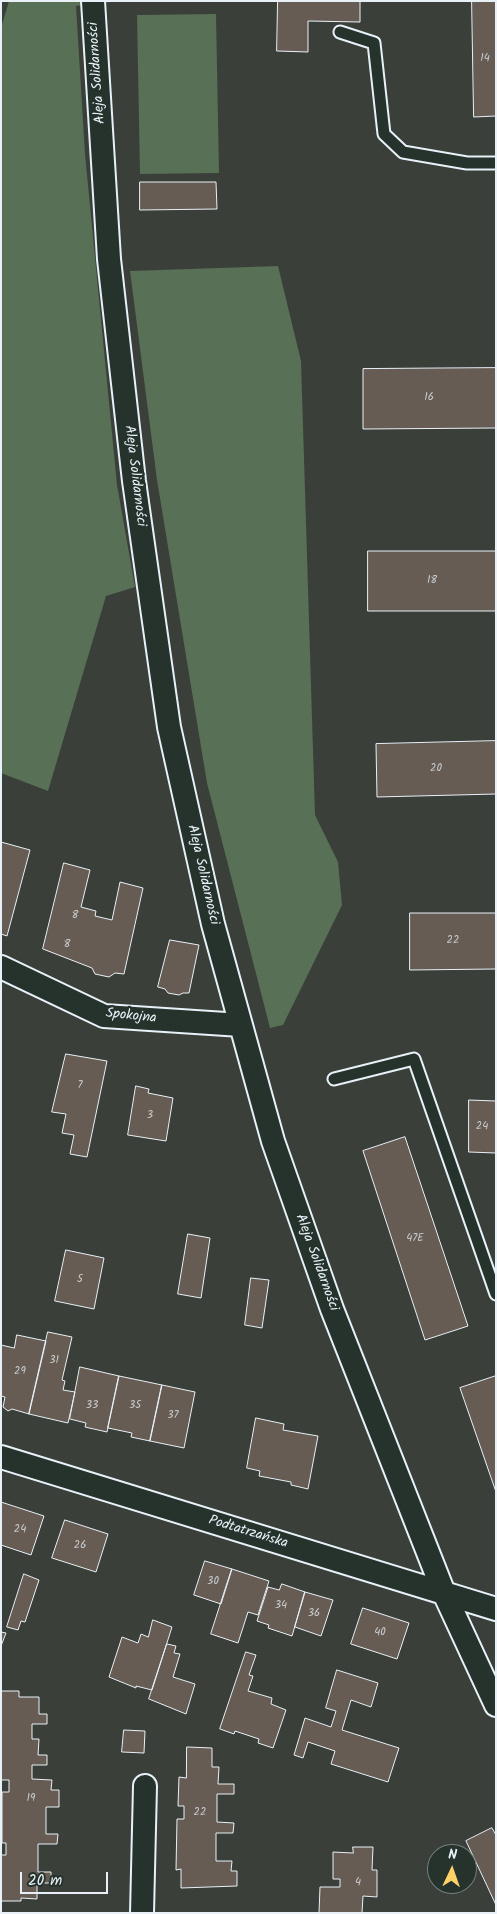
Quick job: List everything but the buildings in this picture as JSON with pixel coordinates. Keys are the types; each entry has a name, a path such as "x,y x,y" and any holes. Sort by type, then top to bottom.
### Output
{"street":[{"name":"Aleja Solidarności","path":"93,1 109,259 134,481 167,717 213,924 273,1141 332,1309 444,1594 496,1705"},
{"name":"Spokojna","path":"1,967 104,1016 241,1025"},
{"name":"Podtatrzańska","path":"1,1457 496,1609"},
{"path":"142,1913 145,1786"}],"lane":[{"path":"340,32 374,43 384,134 403,152 467,163 496,163"},
{"path":"334,1079 414,1059 496,1294"}],"green space":[{"path":"9,1 120,1 76,6 85,154 117,485 135,587 106,596 48,791 1,773 1,28"},
{"path":"216,14 219,173 140,174 137,15"},
{"path":"278,266 301,361 315,815 338,862 342,905 283,1025 270,1028 207,783 157,480 130,271"}]}
